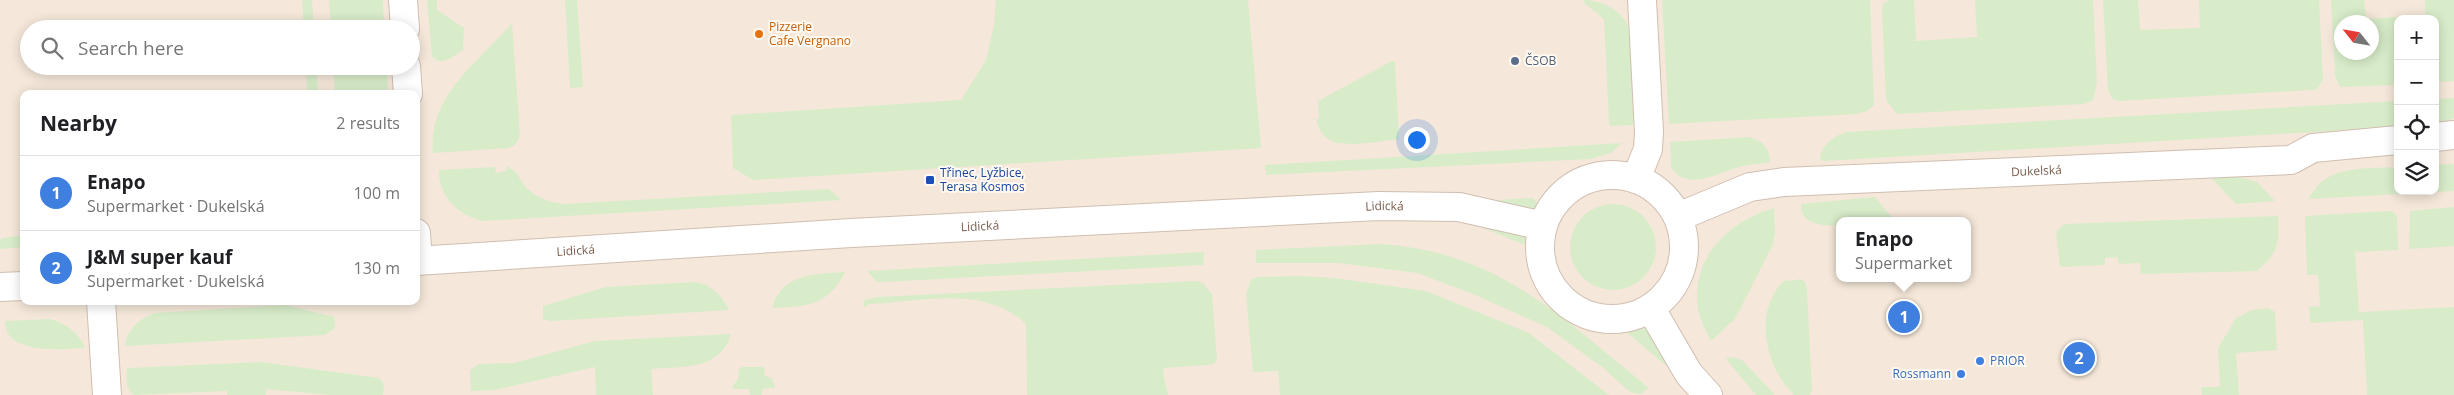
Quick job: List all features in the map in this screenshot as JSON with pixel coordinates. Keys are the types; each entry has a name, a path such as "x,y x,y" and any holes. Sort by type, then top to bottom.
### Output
{"street":[{"path":"403,0 404,20"},
{"path":"1636,179 1648,149 1649,132 1642,0"},
{"path":"407,75 408,90"},
{"path":"2439,137 2454,135"},
{"name":"Dukelská","path":"1678,217 1750,187 1784,182 2291,160 2313,148 2394,140"},
{"path":"1614,174 1636,179 1654,187 1668,200 1678,217 1684,236 1684,258 1678,278 1667,295 1651,309 1628,319 1602,320 1578,312 1558,297 1544,275 1539,250 1542,226 1553,204 1569,188 1590,178 1614,174"},
{"name":"Lidická","path":"420,261 851,233 1380,206 1459,207 1542,226"},
{"path":"0,287 20,286"},
{"path":"102,305 107,395"},
{"path":"1651,309 1689,374 1708,395"}],"shaded area":[{"path":"0,0 2454,0 2454,395 0,395"}],"green space":[{"path":"302,0 312,0 313,20 303,20"},
{"path":"329,0 383,0 384,20 330,20"},
{"path":"427,0 437,0 437,10 464,28 463,50 448,60 440,61 432,57"},
{"path":"565,0 577,0 583,87 570,88"},
{"path":"996,0 1248,0 1261,148 753,180 733,168 731,115 961,100 986,60 994,25"},
{"path":"1585,0 1609,6 1627,24 1632,57 1633,125 1611,126 1609,124 1604,19 1583,2"},
{"path":"1662,0 1870,0 1874,105 1867,111 1856,114 1669,124"},
{"path":"1889,0 1914,0 1916,39 1914,41 1979,37 1977,36 1975,0 2093,0 2097,83 2093,100 2084,104 1897,114 1886,100 1882,9 1883,4"},
{"path":"2103,0 2138,0 2140,30 2200,28 2199,0 2319,0 2323,80 2316,90 2118,101 2113,99 2108,90"},
{"path":"2331,0 2364,0 2366,15 2334,15 2334,57"},
{"path":"2425,0 2454,0 2454,81 2439,82 2439,15 2425,15"},
{"path":"2394,17 2394,85 2340,87 2335,76 2334,60 2379,60 2379,18"},
{"path":"512,23 520,136 518,141 508,148 433,153 433,133 438,114 447,97 471,66"},
{"path":"1392,61 1395,62 1399,139 1372,143 1342,144 1328,139 1320,130 1316,119 1319,119 1318,101"},
{"path":"306,75 317,75 318,90 307,90"},
{"path":"334,75 387,75 388,90 335,90"},
{"path":"2454,98 2454,118 2439,124 2439,105 2439,99"},
{"path":"2394,101 2394,127 1824,161 1820,159 1823,150 1829,142 1847,132"},
{"path":"1750,137 1765,146 1769,153 1770,162 1743,166 1714,176 1694,180 1685,179 1677,174 1671,166 1670,142"},
{"path":"1622,143 1611,153 1590,159 1266,175 1265,165"},
{"path":"2454,164 2454,191 2439,192 2439,165"},
{"path":"506,166 516,172 524,185 532,193 552,202 563,204 829,189 841,200 483,221 458,210 442,188 439,170 495,167 496,173 507,171"},
{"path":"2394,167 2394,194 2309,199 2316,188 2335,174 2373,168"},
{"path":"2237,176 2257,182 2275,201 2236,204 2210,177"},
{"path":"1875,197 1892,217 1836,217 1836,225 1821,225 1809,221 1805,217 1801,204"},
{"path":"1532,198 1538,202 1526,243 1522,244 1471,223 1465,202"},
{"path":"1613,204 1630,207 1644,216 1653,230 1656,247 1653,264 1644,278 1630,287 1613,290 1596,287 1582,278 1573,264 1570,247 1573,230 1582,216 1596,207"},
{"path":"2454,207 2454,246 2409,249 2410,211"},
{"path":"1774,208 1775,233 1773,244 1735,319 1711,341 1698,309 1697,290 1700,273 1707,258 1716,244 1728,232 1757,214"},
{"path":"2389,211 2397,216 2398,250 2358,252 2355,250 2359,315 2360,312 2454,307 2454,395 2367,395 2363,320 2310,323 2309,307 2320,306 2318,275 2307,275 2305,216"},
{"path":"2278,216 2278,241 2274,253 2257,271 2141,274 2140,263 2119,264 2117,257 2105,258 2105,265 2060,267 2056,232 2064,224"},
{"path":"20,236 20,247 0,249 0,241 3,238"},
{"path":"1381,244 1423,250 1460,260 1495,275 1527,293 1557,314 1649,388 1640,394 1630,392 1602,367 1547,327 1473,294 1417,273 1338,263 1256,263 1256,250"},
{"path":"1204,252 1203,265 883,282 877,282 867,271"},
{"path":"845,272 831,292 815,302 806,305 772,308 777,296 791,282 812,275"},
{"path":"1299,276 1334,278 1426,291 1529,333 1609,395 1280,395 1278,371 1253,372 1246,294 1251,280 1257,277"},
{"path":"1800,279 1805,282 1807,290 1812,391 1810,395 1794,395 1786,386 1772,362 1766,335 1768,308 1776,290 1785,281"},
{"path":"1196,281 1203,283 1212,294 1217,359 1214,364 1164,368 1163,373 1168,395 1027,395 1026,324 1009,312 991,304 952,298 869,304 864,307 863,303 865,300 877,297"},
{"path":"694,282 706,285 715,291 729,310 551,321 543,319 543,306 606,287"},
{"path":"285,305 334,317 335,328 325,335 125,346 131,329 139,321 155,313"},
{"path":"2268,308 2275,312 2277,350 2236,353 2239,395 2202,395 2201,387 2220,387 2218,348 2236,318 2252,310"},
{"path":"1670,311 1674,372 1626,332 1644,328"},
{"path":"50,319 71,329 85,348 50,349 24,345 14,340 7,332 5,321"},
{"path":"731,334 726,346 709,361 687,366 651,369 653,395 596,395 595,367 495,390 471,391 470,370 479,364 514,363 595,341"},
{"path":"1731,357 1742,360 1775,395 1756,395 1726,359"},
{"path":"261,362 379,378 384,384 383,395 330,395 266,389 266,395 227,395 227,391 134,395 129,389 126,376 127,368"},
{"path":"742,367 764,367 765,376 771,378 775,385 774,388 762,389 762,395 750,395 749,389 734,389 732,387 738,379 739,369"}],"place":[{"name":"Pizzerie Cafe Vergnano","path":"759,34"},
{"name":"ČSOB","path":"1515,61"},
{"name":"Třinec, Lyžbice, Terasa Kosmos","path":"930,180"},
{"name":"Enapo","path":"1904,317"},
{"name":"J&M super kauf","path":"2079,358"},
{"name":"PRIOR","path":"1980,361"},
{"name":"Rossmann","path":"1961,374"}]}
